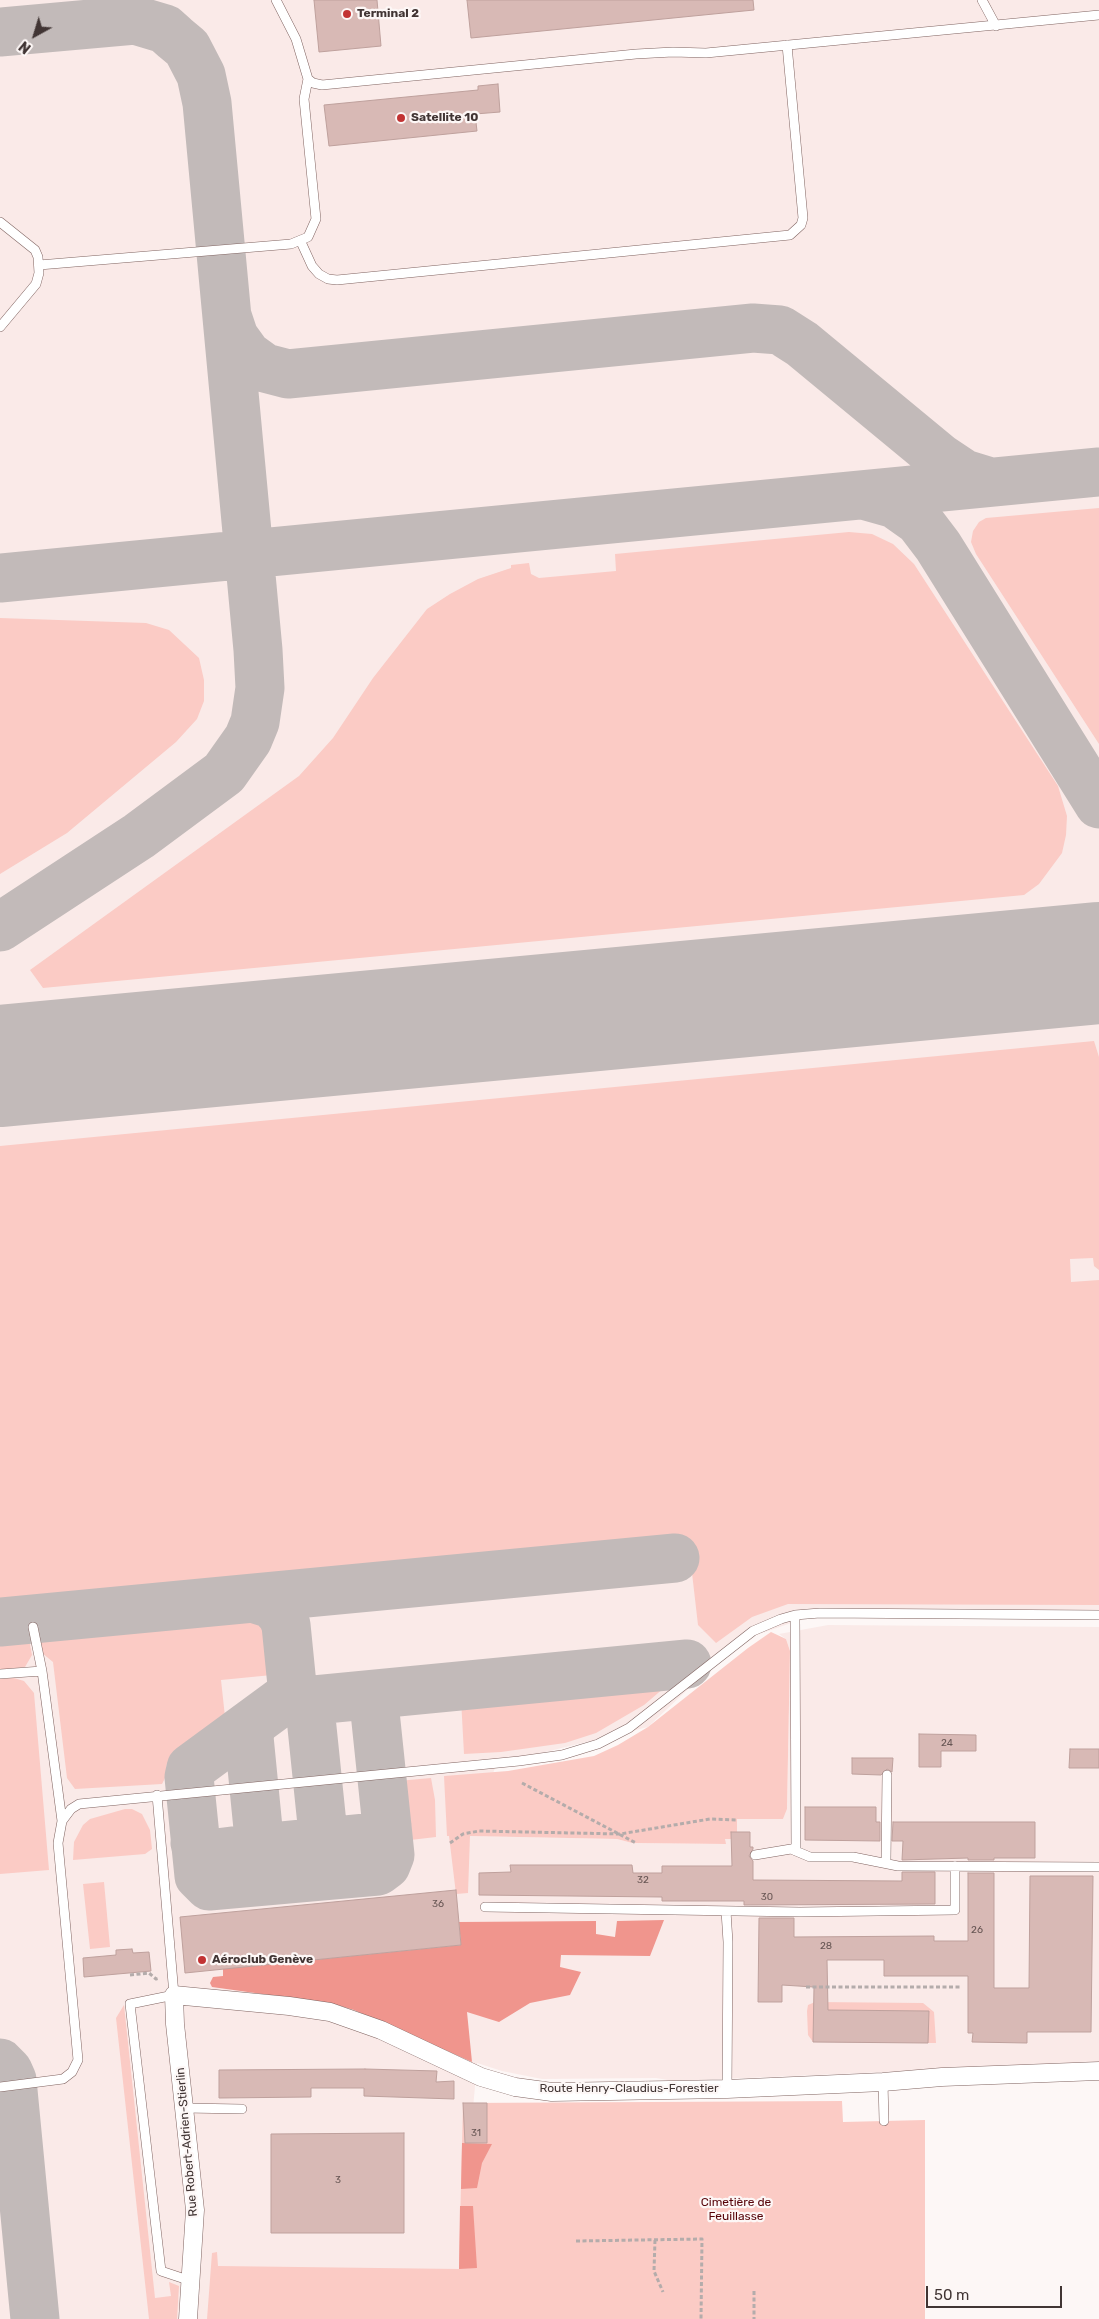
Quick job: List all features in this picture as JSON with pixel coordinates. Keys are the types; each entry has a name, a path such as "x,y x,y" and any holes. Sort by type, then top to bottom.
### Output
{"street":[{"name":"Route Henry-Claudius-Forestier","path":"174,1995 289,2006 330,2012 381,2030 481,2077 515,2087 579,2092 727,2089 883,2082 942,2076 1099,2071"},
{"name":"Rue Robert-Adrien-Stierlin","path":"174,1995 175,2024 195,2210 188,2319"}],"lane":[{"path":"39,265 301,242 313,230 316,219 304,99 308,79 296,39 276,0"},
{"path":"982,0 996,26"},
{"path":"308,79 313,83 322,85 636,54 706,53 1099,16"},
{"path":"301,242 312,266 319,274 328,279 338,280 790,235 801,225 803,218 787,46"},
{"path":"0,222 35,250 39,265 39,278 36,284 0,327"},
{"path":"62,1822 71,1809 79,1804 519,1761 581,1750 629,1728 753,1631 795,1615 830,1613 1099,1616"},
{"path":"795,1615 796,1850"},
{"path":"0,2087 63,2079 72,2072 78,2060 58,1843 62,1822 42,1670 33,1627"},
{"path":"0,1674 42,1670"},
{"path":"886,1862 887,1775"},
{"path":"157,1795 174,1995 130,2004 161,2271 191,2282"},
{"path":"755,1855 796,1850 810,1858 852,1857 886,1862 898,1866 1099,1866"},
{"path":"485,1907 726,1911 955,1910 955,1866"},
{"path":"726,1911 728,1942 727,2089"},
{"path":"883,2082 884,2121"},
{"path":"185,2108 242,2109"}],"path":[{"path":"522,1783 636,1843"},
{"path":"450,1843 463,1834 479,1831 620,1834 710,1819 737,1820"},
{"path":"130,1975 149,1973 156,1979 172,1977"},
{"path":"806,1987 962,1987"},
{"path":"576,2241 702,2239 701,2319"},
{"path":"655,2240 654,2271 663,2292"},
{"path":"754,2291 754,2319"}],"shaded area":[{"path":"0,0 1099,0 1099,1615 820,1613 739,1641 648,1727 496,1764 474,1836 617,1839 632,1843 725,1844 725,1838 737,1819 783,1819 787,1809 790,1651 786,1639 779,1634 828,1625 1099,1627 1099,2063 674,2081 656,2078 542,2079 502,2071 477,2063 459,2269 226,2319 0,2319"},
{"path":"664,1920 650,1956 561,1955 560,1967 581,1972 570,1995 530,2003 499,2022 467,2012 472,2062 354,2010 334,2004 212,1987 210,1983 213,1977 223,1976 223,1969 461,1945 459,1922 596,1921 596,1934 615,1937 617,1921"},
{"path":"462,2143 492,2144 482,2163 477,2188 461,2189"},
{"path":"460,2206 473,2206 477,2268 459,2269"}],"green space":[{"path":"1099,508 1099,744 976,554 971,542 973,531 979,522 986,518"},
{"path":"849,532 872,534 893,544 914,564 1058,786 1067,816 1066,835 1062,853 1039,884 1024,895 43,988 30,970 299,776 333,738 373,678 427,609 478,579 511,568 511,565 529,563 531,574 539,578 616,571 615,554"},
{"path":"0,618 146,623 169,630 199,658 204,680 204,701 197,719 176,742 67,833 0,874"},
{"path":"1094,1041 1099,1057 1099,1270 1094,1266 1093,1258 1070,1259 1071,1282 1099,1280 1099,1605 788,1604 752,1617 716,1643 698,1625 689,1547 0,1612 0,1146"},
{"path":"252,1606 267,1613 272,1619 275,1628 278,1666 272,1675 221,1680 226,1726 174,1764 167,1763 165,1778 162,1784 75,1789 67,1778 53,1662 42,1653 38,1626"},
{"path":"27,1629 32,1655 25,1667 0,1670 0,1631"},
{"path":"771,1632 786,1639 790,1651 787,1809 783,1819 737,1819 737,1832 731,1832 731,1839 725,1839 726,1844 632,1843 617,1839 470,1836 468,1893 456,1894 449,1836 447,1836 444,1776 508,1771 594,1756 618,1745 648,1727"},
{"path":"685,1670 644,1705 596,1733 565,1743 501,1752 464,1754 461,1699 489,1696 490,1686"},
{"path":"14,1678 24,1681 34,1693 49,1870 0,1874 0,1679"},
{"path":"431,1778 435,1800 436,1837 402,1841 398,1781"},
{"path":"125,1809 132,1809 142,1814 150,1830 152,1849 145,1854 73,1860 74,1842 83,1825 90,1819"},
{"path":"104,1882 110,1947 90,1949 83,1884"},
{"path":"815,2002 923,2003 934,2012 936,2043 928,2043 928,2011 814,2010 813,2042 808,2035 807,2011 808,2005"},
{"path":"124,2005 155,2298 171,2296 169,2282 179,2286 177,2319 149,2319 116,2018"},
{"name":"Cimetière de Feuillasse","path":"842,2101 843,2122 925,2120 925,2319 207,2319 212,2253 217,2252 218,2266 459,2269 463,2103"}],"building":[{"name":"Terminal 2","path":"314,0 377,0 381,46 319,52"},
{"path":"467,0 753,0 754,10 471,38"},
{"name":"Satellite 10","path":"498,84 500,112 475,114 477,131 329,146 324,105 478,90 478,86"},
{"path":"919,1734 976,1735 976,1751 941,1751 941,1767 919,1767"},
{"path":"1070,1749 1099,1749 1099,1768 1069,1768"},
{"path":"852,1758 893,1758 892,1772 887,1769 881,1775 852,1774"},
{"path":"805,1807 876,1807 876,1822 880,1822 880,1841 805,1840"},
{"path":"893,1822 1035,1822 1035,1858 902,1860 903,1841 892,1841"},
{"path":"731,1832 750,1832 750,1847 753,1847 753,1849 749,1856 753,1861 753,1880 902,1881 902,1872 935,1872 935,1904 744,1905 744,1901 662,1901 662,1897 479,1895 479,1873 511,1872 510,1865 632,1865 633,1873 662,1873 662,1866 732,1866"},
{"path":"968,1873 994,1873 994,1988 1029,1988 1030,1876 1093,1876 1091,2032 1027,2032 1027,2043 972,2042 973,2033 968,2033 968,1976 884,1976 884,1960 827,1960 828,2010 929,2011 928,2043 813,2042 814,1987 782,1985 782,2002 758,2002 759,1918 794,1918 794,1937 934,1936 934,1941 968,1941"},
{"path":"456,1890 461,1945 185,1973 180,1917"},
{"path":"132,1949 133,1953 149,1952 151,1971 84,1977 83,1958 116,1955 116,1950"},
{"path":"365,2069 437,2071 436,2082 454,2081 454,2099 364,2096 364,2088 311,2088 311,2097 219,2098 219,2070"},
{"path":"463,2103 487,2103 487,2143 465,2143"},
{"path":"404,2133 404,2233 271,2233 271,2134"}],"taxiway":[{"path":"0,32 135,20 165,29 187,48 201,75 207,103 260,688 255,722 248,739 224,773 139,836 0,927"},
{"path":"227,316 234,337 247,355 265,368 288,374 753,328 780,330 802,344 940,458 964,474 990,482"},
{"path":"0,578 1099,472"},
{"path":"863,495 895,504 919,521 938,546 1099,804"},
{"path":"1059,967 1099,930"},
{"path":"0,1622 675,1558"},
{"path":"256,1599 272,1604 282,1615 286,1625 294,1693 304,1701 687,1664"},
{"path":"292,1685 289,1696 191,1768 189,1777 199,1876 209,1886 378,1871 386,1865 390,1855 375,1712 370,1700 361,1696"},
{"path":"304,1701 310,1708 326,1863"},
{"path":"252,1723 249,1737 262,1869"},
{"path":"195,1843 209,1854 248,1849 259,1838 272,1847 313,1843 322,1830 336,1841 376,1837 387,1825"},
{"path":"0,2063 8,2071 12,2080 35,2319"}],"runway":[{"path":"0,1066 1099,963"}],"place":[{"name":"Terminal 2","path":"347,14"},
{"name":"Satellite 10","path":"401,118"},
{"name":"Aéroclub Genève","path":"202,1960"}]}
